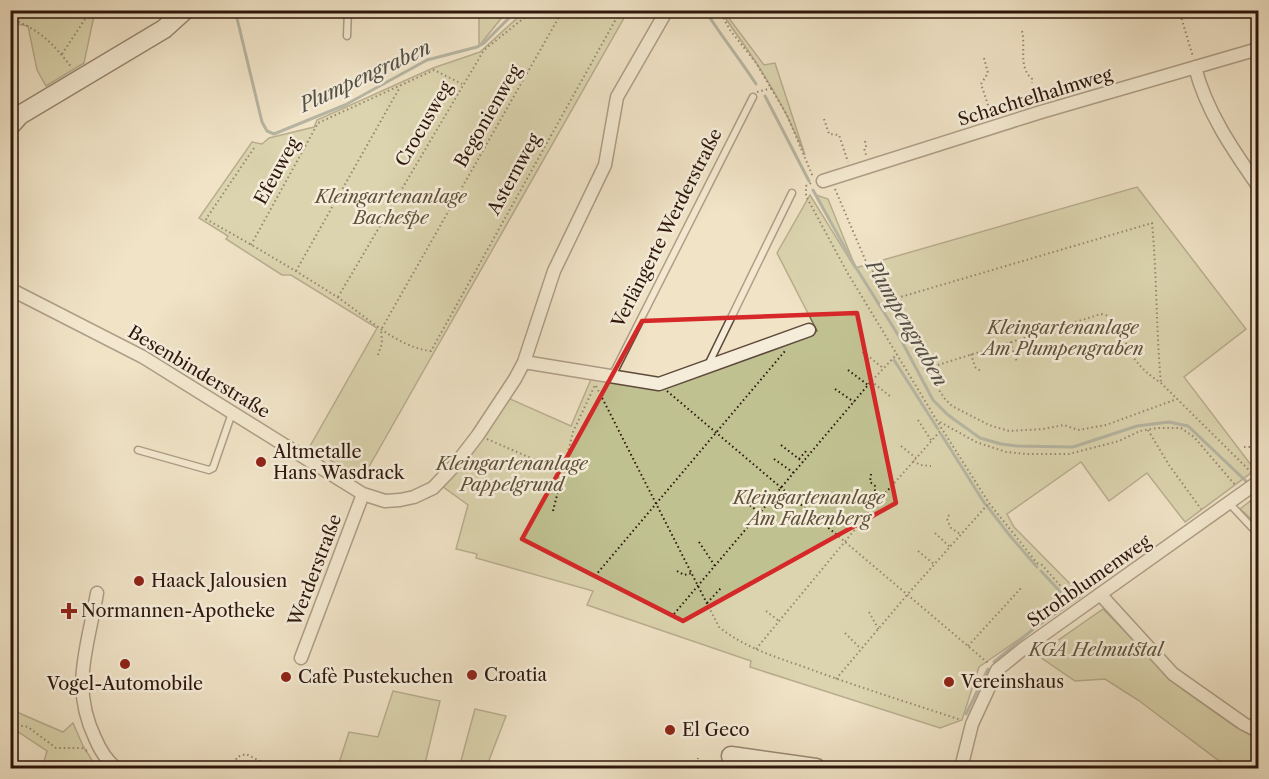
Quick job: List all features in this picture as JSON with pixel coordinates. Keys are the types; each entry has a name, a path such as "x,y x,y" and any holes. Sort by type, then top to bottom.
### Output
{"main road":[{"path":"10,126 21,115 164,29 185,10"},
{"path":"734,762 816,768"}],"street":[{"path":"363,494 385,501 400,500 433,488 455,465 478,435 515,379 524,362 554,271 605,165 617,97 667,10"},
{"name":"Schachtelhalmweg","path":"822,180 1258,49"},
{"path":"1195,68 1206,100 1216,119 1258,186"},
{"name":"Besenbinderstraße","path":"10,289 143,357 363,494"},
{"path":"524,362 659,384 809,330"},
{"name":"Strohblumenweg","path":"961,768 972,724 997,670 1100,594 1230,504 1256,480"},
{"name":"Werderstraße","path":"301,658 363,494"},
{"path":"97,593 81,678 82,704 88,724 101,751 116,768"},
{"path":"1100,594 1173,674 1244,724 1258,731"}],"lane":[{"path":"347,36 348,10"},
{"name":"Verlängerte Werderstraße","path":"612,376 753,97"},
{"path":"708,366 792,193"},
{"path":"138,450 209,470 213,468 232,412"},
{"path":"1230,504 1258,534"}],"path":[{"path":"62,54 87,16 88,10"},
{"name":"Crocusweg","path":"338,297 484,50 534,10"},
{"name":"Begonienweg","path":"381,328 564,10"},
{"name":"Asternweg","path":"381,328 418,350 431,351 621,10"},
{"path":"719,10 730,30 772,88 867,264 895,298 896,313 925,369 952,406 989,425 1009,430 1043,429 1064,425 1078,430 1106,425 1177,399"},
{"path":"1179,10 1195,68"},
{"path":"10,18 34,28 48,39 80,79"},
{"path":"1022,31 1024,67 1032,83"},
{"path":"984,58 988,72 981,84 993,120"},
{"name":"Efeuweg","path":"251,245 318,123 434,70 462,84"},
{"path":"296,272 400,87"},
{"path":"753,97 755,93 772,88"},
{"path":"824,119 829,134 839,135 849,168"},
{"path":"865,141 867,161"},
{"path":"254,148 206,219 338,297 381,328 382,343 378,356"},
{"path":"822,180 807,186 806,196 847,272 989,503 1037,563 1042,565 1081,609"},
{"path":"895,298 1152,223 1161,383"},
{"path":"925,369 1101,314 1110,316 1117,321 1132,356 1256,480"},
{"path":"595,576 787,349 789,345 785,340"},
{"path":"1010,342 1017,362"},
{"path":"863,352 883,368"},
{"path":"674,614 871,381 897,354"},
{"path":"971,354 975,367 982,372"},
{"path":"848,370 868,385"},
{"path":"871,381 891,397"},
{"path":"659,384 715,434 997,670"},
{"path":"554,511 573,432 596,385 719,627 734,639 756,649 836,679 972,724"},
{"path":"835,389 854,402"},
{"path":"918,420 931,440"},
{"path":"937,421 976,442 1006,452 1026,454 1069,454 1119,441 1148,429 1181,428 1188,431 1234,482 1242,495 1258,508"},
{"path":"756,649 881,498 942,429"},
{"path":"1148,429 1169,465 1208,519"},
{"path":"478,435 556,469"},
{"path":"781,445 803,462"},
{"path":"901,446 920,465 932,466"},
{"path":"1244,447 1250,447 1258,453"},
{"path":"799,459 808,448"},
{"path":"774,459 794,473"},
{"path":"871,474 870,482 875,486 875,493 881,498"},
{"path":"739,497 759,513"},
{"path":"836,679 989,503"},
{"path":"949,515 947,519 951,528 960,534"},
{"path":"935,532 950,546"},
{"path":"699,542 715,566"},
{"path":"918,551 934,564"},
{"path":"676,571 684,575 692,573"},
{"path":"968,646 1022,587"},
{"path":"707,603 721,588"},
{"path":"766,611 779,621"},
{"path":"869,612 879,630"},
{"path":"845,633 861,649"},
{"path":"10,720 13,724 28,727 56,748 82,748 92,753"},
{"path":"82,748 83,744"},
{"path":"233,768 237,757 246,754 264,763 280,764 287,768"},
{"path":"696,768 698,758"}],"highlighted area":[{"path":"857,313 896,503 683,621 522,539 642,321"}],"green space":[{"name":"Kleingartenanlage Bachespe","path":"526,10 628,11 362,479 309,448 377,328 291,275 282,275 226,239 228,236 199,218 252,142 262,144 269,138 314,127 317,120 433,68 480,52"},
{"path":"10,11 95,11 84,63 46,86 37,70 28,26 11,23"},
{"path":"479,11 507,11 479,46"},
{"path":"721,11 736,11 728,17 764,65 775,63 805,155 769,84"},
{"path":"1137,187 1246,329 1184,377 1255,470 1185,522 1147,473 1109,501 1081,462 1007,514 1014,527 1082,596 979,667 962,720 940,728 750,667 751,661 587,605 593,591 476,558 477,554 456,549 468,505 442,486 508,398 571,426 592,377 652,388 800,339 817,331 777,253 810,195 855,268"},
{"path":"816,195 828,199 855,266"},
{"path":"1258,495 1258,525 1240,509"},
{"name":"KGA Helmutstal","path":"1103,609 1182,689 1236,727 1258,739 1258,768 1233,768 1218,760 1138,700 1105,679 1075,681 1037,655"},
{"path":"11,681 17,683 12,710 63,732 73,723 83,746 97,768 42,768 47,751 11,727"},
{"path":"393,691 440,701 424,768 357,768 339,763 349,732 378,737"},
{"path":"475,709 506,716 486,768 459,768"}],"waterway":[{"name":"Plumpengraben","path":"235,10 262,122 267,131 274,134 345,105 427,60 477,47 484,43 517,10"},
{"name":"Plumpengraben","path":"705,10 756,84"},
{"name":"Plumpengraben","path":"765,96 809,181"},
{"name":"Plumpengraben","path":"813,190 855,266 900,338 933,400 948,415 980,438 1017,446 1073,447 1137,426 1169,422 1188,426 1249,484"},
{"path":"894,360 938,429"},
{"path":"941,434 985,504"},
{"path":"987,506 1037,567"},
{"path":"994,662 1068,600 1041,571"},
{"path":"966,714 988,669"}],"place":[{"name":"Altmetalle Hans Wasdrack","path":"261,462"},
{"name":"Haack Jalousien","path":"139,581"},
{"name":"Normannen-Apotheke","path":"69,611"},
{"name":"Vogel-Automobile","path":"125,664"},
{"name":"Croatia","path":"472,675"},
{"name":"Cafè Pustekuchen","path":"286,677"},
{"name":"Vereinshaus","path":"949,682"},
{"name":"El Geco","path":"670,730"}],"park label":[{"name":"Kleingartenanlage Am Plumpengraben","path":"1063,338"},
{"name":"Kleingartenanlage Pappelgrund","path":"512,474"},
{"name":"Kleingartenanlage Am Falkenberg","path":"809,508"}]}
